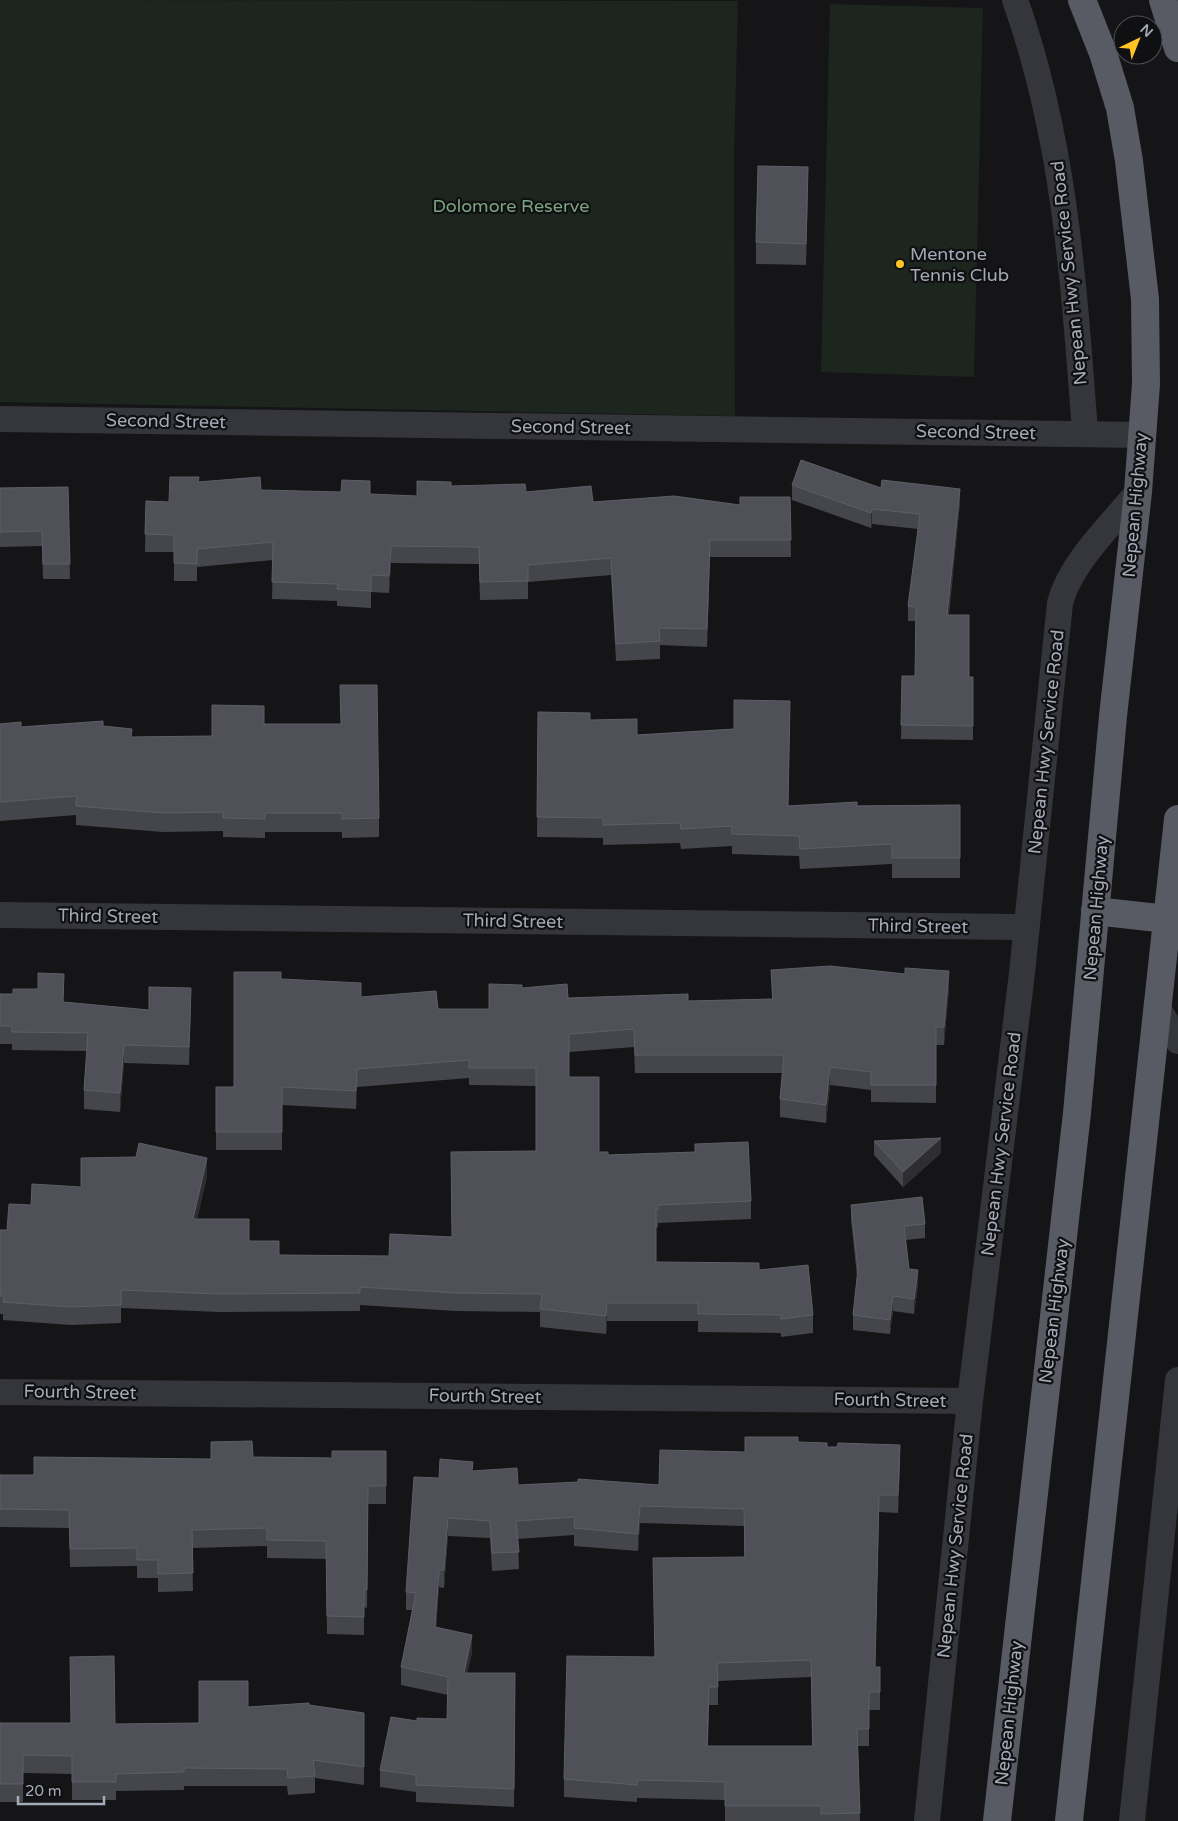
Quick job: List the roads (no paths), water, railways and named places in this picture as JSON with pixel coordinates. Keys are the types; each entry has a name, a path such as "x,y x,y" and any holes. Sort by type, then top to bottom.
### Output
{"highway":[{"name":"Nepean Highway","path":"997,1821 1077,1113 1113,716 1138,492 1146,384 1145,300 1134,197 1120,108 1103,53 1082,0"},
{"path":"1163,0 1178,44"},
{"path":"1068,1820 1178,819"},
{"path":"1095,911 1167,918"}],"street":[{"name":"Nepean Hwy Service Road","path":"1015,0 1040,78 1060,172 1073,271 1086,432"},
{"name":"Second Street","path":"0,419 1086,432 1142,435"},
{"name":"Nepean Hwy Service Road","path":"927,1821 970,1401 1026,927 1060,603 1063,592 1076,569 1138,492"},
{"name":"Third Street","path":"0,915 1026,927"},
{"path":"1158,1009 1178,1041"},
{"path":"1132,1821 1178,1380"},
{"name":"Fourth Street","path":"0,1392 970,1401"}],"place":[{"name":"Mentone Tennis Club","path":"900,264"}],"park label":[{"name":"Dolomore Reserve","path":"511,206"}]}
